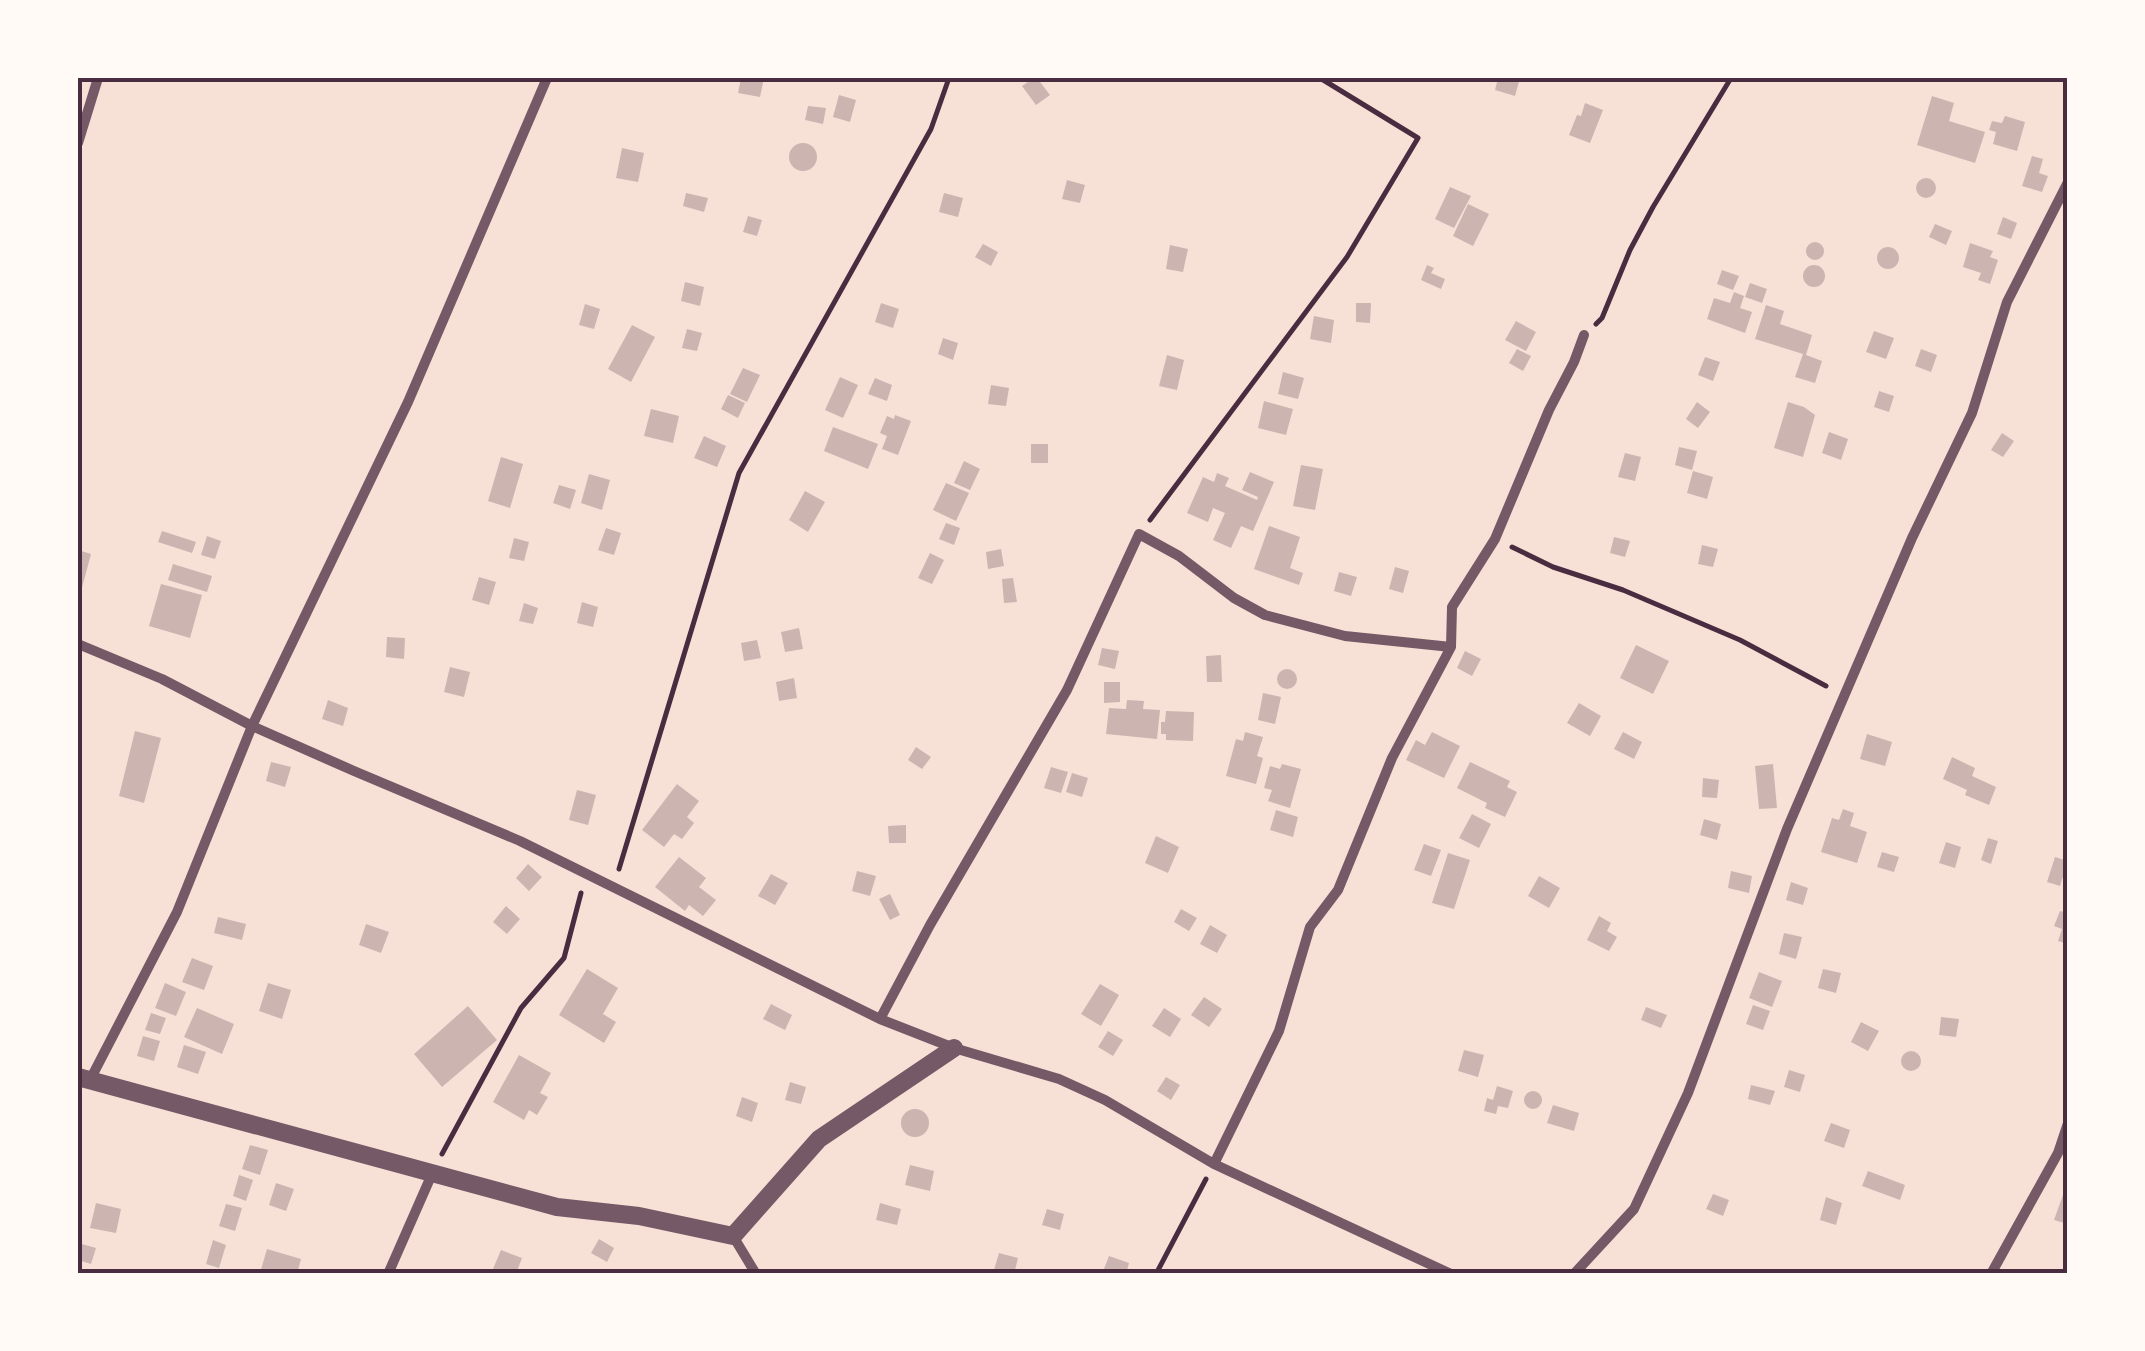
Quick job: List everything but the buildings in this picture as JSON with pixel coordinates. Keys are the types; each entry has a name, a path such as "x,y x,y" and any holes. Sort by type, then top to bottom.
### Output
{"street":[{"path":"78,142 98,78"},
{"path":"547,78 408,402 252,726 177,912 84,1078 557,1207 639,1216 733,1236 756,1274"},
{"path":"1574,1274 1634,1209 1688,1094 1787,829 1912,538 1972,413 2006,302 2068,182"},
{"path":"1214,1164 1279,1030 1310,928 1338,890 1392,758 1452,647 1452,607 1495,539 1584,335"},
{"path":"880,1018 1066,690 1139,534 1179,556 1234,598 1265,615 1344,636 1452,647"},
{"path":"78,644 162,680 252,726 520,841 880,1018 954,1048 1059,1079 1105,1100 1214,1164 1452,1274"},
{"path":"733,1236 819,1138 954,1048"},
{"path":"1991,1274 2058,1153 2068,1123"},
{"path":"388,1274 432,1174"}],"path":[{"path":"613,886 739,473 930,129 949,78"},
{"path":"1139,534 1347,257 1418,138 1320,78"},
{"path":"1584,335 1602,318 1638,236 1731,78"},
{"path":"1495,539 1554,567 1623,590 1740,640 1844,695"},
{"path":"432,1174 520,1008 564,958 586,874"},
{"path":"1156,1274 1214,1164"}]}
